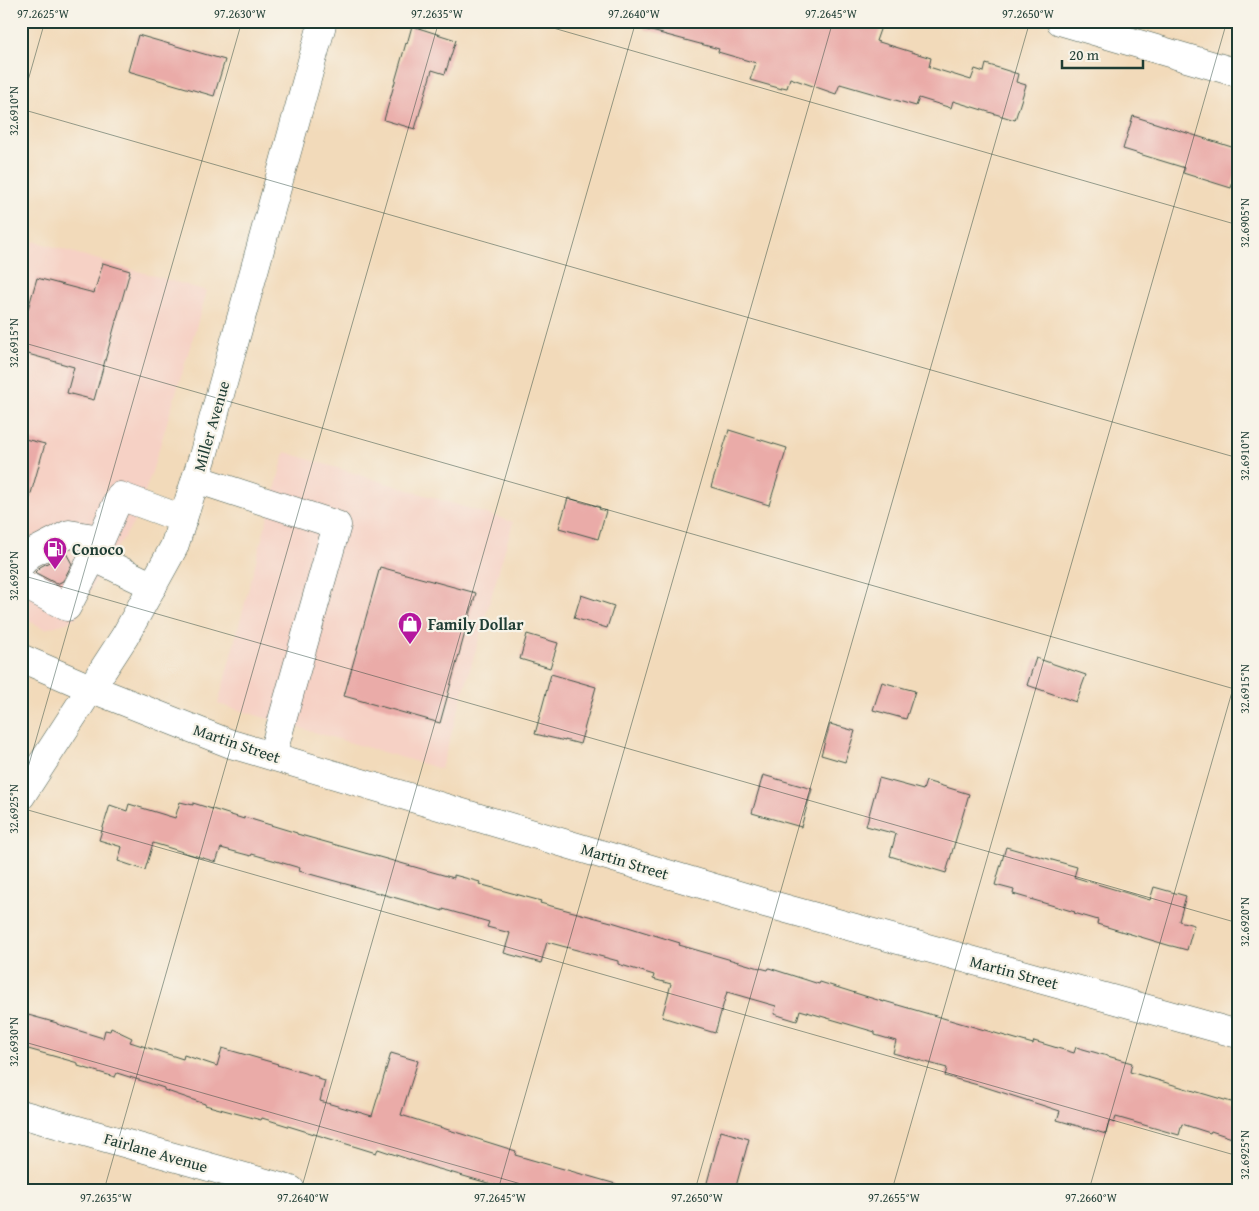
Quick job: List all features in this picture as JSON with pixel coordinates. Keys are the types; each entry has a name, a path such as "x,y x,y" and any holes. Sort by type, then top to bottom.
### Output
{"street":[{"name":"Miller Avenue","path":"21,796 125,636 174,547 204,456 323,21"},
{"path":"1060,21 1238,73"},
{"path":"196,479 336,525 272,756"},
{"path":"153,586 97,548 69,534 30,554 22,582 67,607 97,548 120,496 183,519"},
{"name":"Martin Street","path":"21,658 90,688 231,744 765,903 1238,1034"},
{"name":"Fairlane Avenue","path":"21,1114 291,1190"}],"shaded area":[{"path":"33,241 207,291 151,475 133,524 101,571 76,617 66,623 45,629 21,617 21,284"},
{"path":"285,452 513,522 441,769 218,704"}],"building":[{"path":"645,21 883,21 876,41 931,58 929,67 971,80 975,69 984,72 986,64 1018,74 1016,82 1026,85 1015,120 953,101 951,108 919,98 916,106 840,84 836,94 790,78 787,88 782,87 782,89 750,80 756,63 718,52 719,49 644,29"},
{"path":"412,26 456,40 445,74 432,70 415,129 384,120"},
{"path":"138,35 225,60 214,96 128,71"},
{"path":"1133,116 1238,149 1238,167 1231,188 1183,173 1185,168 1123,149"},
{"path":"103,263 130,271 94,400 67,393 74,367 21,352 21,333 37,278 94,293"},
{"path":"729,430 787,448 769,505 711,487"},
{"path":"21,438 45,444 28,504 21,503"},
{"path":"568,498 600,507 599,509 606,511 598,539 559,528"},
{"name":"Conoco","path":"66,553 72,564 63,581 57,584 35,572 40,567"},
{"name":"Family Dollar","path":"380,567 476,593 440,723 344,696"},
{"path":"581,595 614,606 607,628 574,618"},
{"path":"527,634 558,643 550,668 520,659"},
{"path":"1036,658 1086,675 1076,702 1027,685"},
{"path":"551,674 596,687 580,744 535,734"},
{"path":"882,682 915,691 906,719 873,710"},
{"path":"830,724 855,731 845,762 821,755"},
{"path":"763,775 812,789 801,827 752,813"},
{"path":"879,778 923,790 926,781 969,794 946,873 890,856 896,834 866,826"},
{"path":"180,802 193,805 193,803 244,819 244,817 297,834 454,878 454,875 480,882 479,884 541,901 540,903 680,943 679,945 756,967 768,970 769,968 819,984 820,982 1033,1044 1034,1041 1074,1053 1076,1047 1132,1063 1130,1072 1238,1104 1238,1140 1182,1124 1179,1135 1116,1117 1114,1123 1109,1121 1106,1134 1057,1120 1060,1111 945,1076 947,1068 893,1053 896,1041 875,1035 875,1032 800,1010 797,1021 774,1014 776,1006 727,992 715,1033 662,1017 671,984 653,979 654,975 618,964 618,961 547,942 541,963 504,953 510,933 487,927 489,922 299,871 300,868 252,854 251,856 221,848 216,862 153,843 145,870 118,861 122,847 99,840 110,805 127,811 129,804 175,818"},
{"path":"1006,847 1077,867 1074,877 1150,900 1154,887 1186,896 1179,921 1194,925 1187,950 1097,924 1098,920 1013,894 1014,890 995,885"},
{"path":"21,1013 103,1038 105,1030 110,1031 111,1028 132,1038 130,1042 183,1059 184,1055 217,1066 222,1048 278,1064 325,1081 320,1101 372,1116 391,1053 418,1061 401,1115 516,1151 515,1155 616,1184 615,1190 512,1190 438,1169 378,1149 376,1153 262,1118 261,1120 205,1105 164,1090 164,1088 117,1073 115,1077 78,1066 78,1063 21,1047"},
{"path":"721,1131 749,1139 735,1190 705,1190"}],"place":[{"name":"Conoco","path":"55,570"},
{"name":"Family Dollar","path":"410,645"}]}
